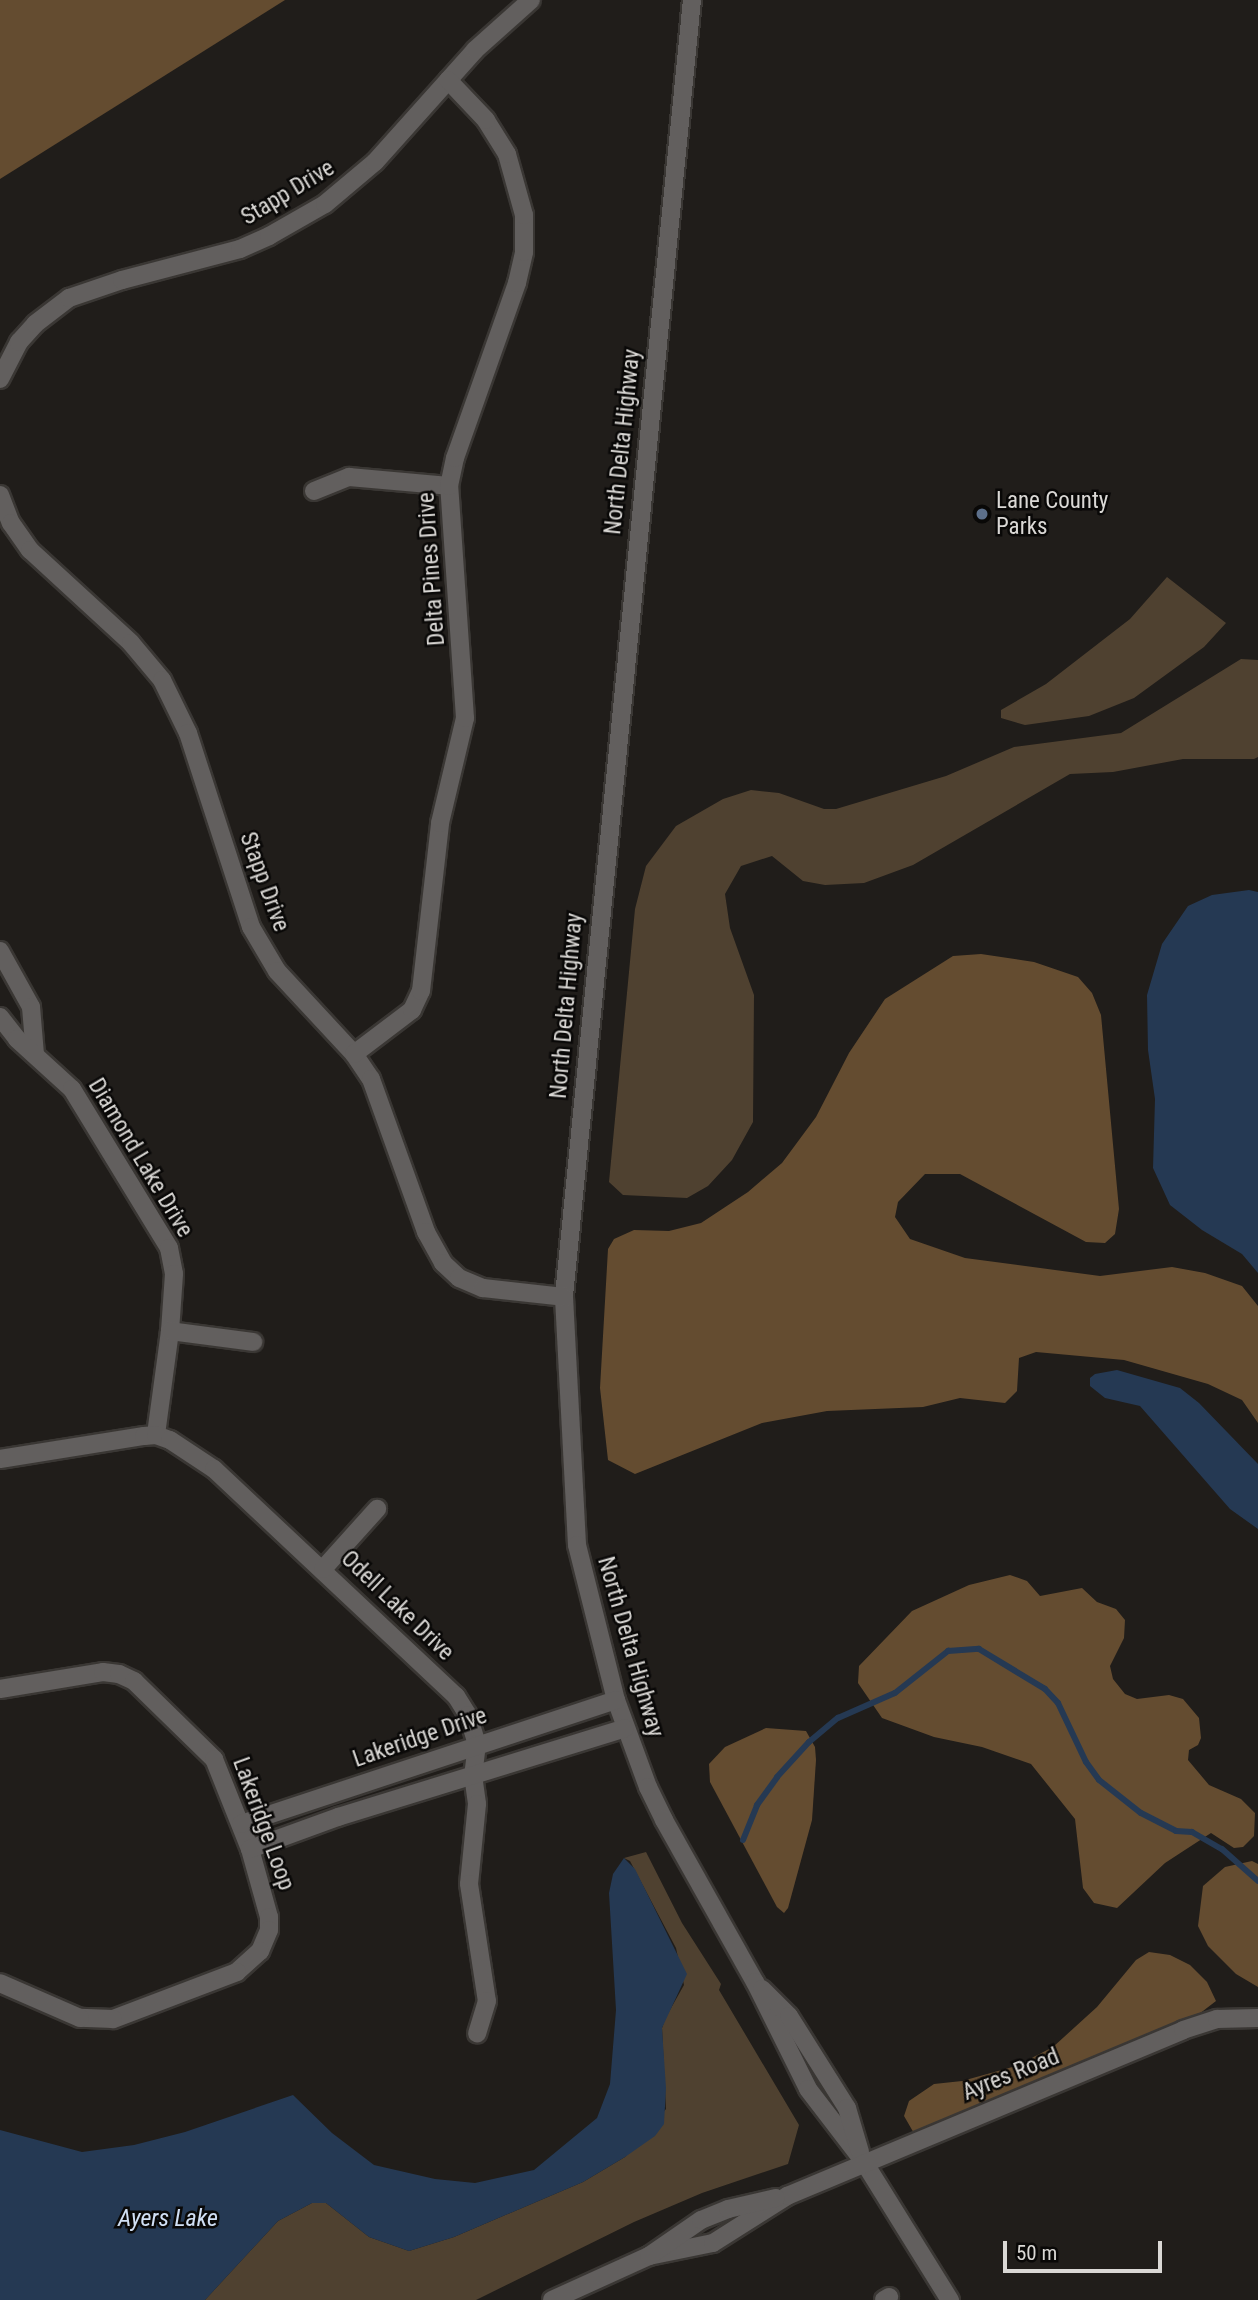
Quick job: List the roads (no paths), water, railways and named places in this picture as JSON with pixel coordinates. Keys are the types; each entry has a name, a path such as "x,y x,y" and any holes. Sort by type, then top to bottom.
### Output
{"street":[{"name":"Stapp Drive","path":"0,379 19,342 34,324 69,298 121,280 240,249 325,204 375,162 492,34 531,0"},
{"name":"North Delta Highway","path":"692,0 564,1297 577,1545 615,1700 664,1820 755,1982 808,2089 864,2162 950,2300"},
{"name":"Delta Pines Drive","path":"354,1054 412,1010 421,991 440,823 465,718 449,486 455,458 517,283 525,234 520,197 507,154 486,120 448,80"},
{"path":"314,491 349,477 449,486"},
{"name":"Stapp Drive","path":"0,495 11,523 30,550 140,652 162,680 186,726 246,915 257,940 284,979 354,1054 381,1101 426,1232 443,1263 459,1278 483,1288 564,1297"},
{"path":"0,951 32,1007 34,1055"},
{"name":"Diamond Lake Drive","path":"0,1017 17,1039 72,1089 164,1238 174,1274 170,1331 156,1435"},
{"path":"170,1331 253,1342"},
{"path":"0,1460 156,1435"},
{"name":"Odell Lake Drive","path":"156,1435 201,1458 456,1696 468,1715 477,1744 472,1775 477,1804 469,1884 487,1993 477,2034"},
{"path":"323,1569 377,1509"},
{"name":"Lakeridge Loop","path":"0,1689 103,1672 127,1677 210,1753 250,1849 268,1904 269,1930 260,1951 237,1972 101,2021 80,2018 0,1983"},
{"name":"Lakeridge Drive","path":"241,1824 615,1700"},
{"path":"250,1849 472,1775 625,1728"},
{"name":"Ayres Road","path":"552,2300 649,2256 682,2231 715,2214 786,2196 1199,2024 1217,2019 1258,2018"},
{"name":"Ayres Road","path":"649,2256 713,2244 786,2196"}],"water":[{"path":"1249,890 1258,892 1258,1273 1242,1254 1202,1230 1170,1205 1153,1168 1155,1099 1148,1050 1147,995 1162,944 1188,906 1212,895"},
{"path":"1117,1370 1180,1388 1199,1403 1258,1464 1258,1529 1230,1509 1140,1406 1105,1398 1090,1386 1090,1378 1095,1374"},
{"name":"Ayers Lake","path":"624,1858 635,1869 687,1974 662,2028 666,2088 664,2124 655,2136 583,2182 454,2237 409,2251 369,2237 326,2203 312,2203 278,2221 205,2300 0,2300 0,2130 82,2152 134,2145 185,2132 293,2095 332,2133 374,2165 435,2179 475,2183 534,2170 597,2118 610,2084 616,2010 609,1893 613,1874"}],"waterway":[{"path":"743,1840 757,1805 777,1777 809,1742 838,1718 895,1693 948,1651 979,1649 1045,1689 1058,1703 1086,1762 1099,1780 1141,1813 1176,1831 1192,1832 1222,1849 1258,1881"}],"place":[{"name":"Lane County Parks","path":"982,514"}]}
